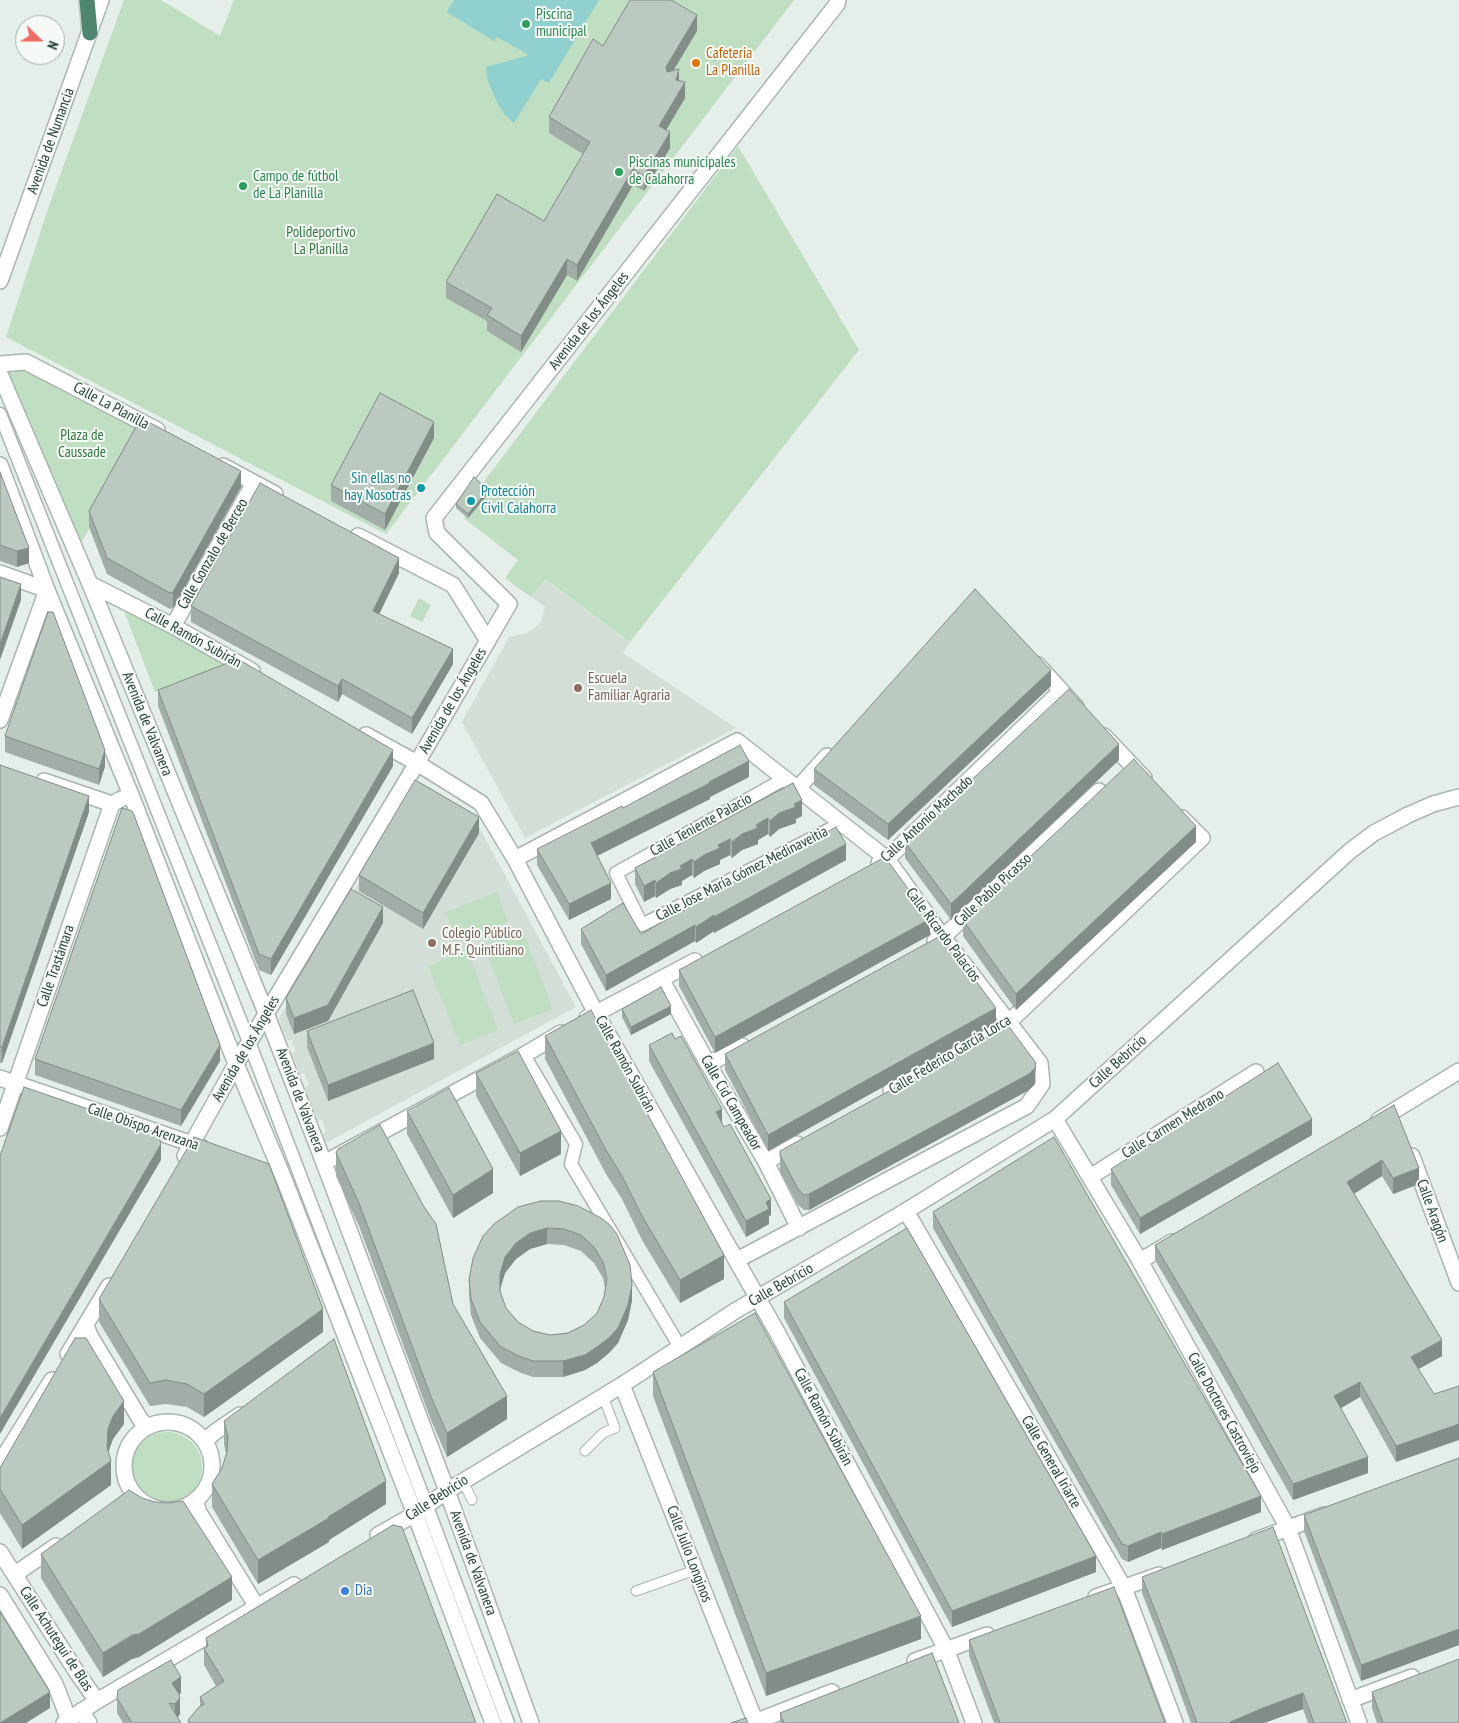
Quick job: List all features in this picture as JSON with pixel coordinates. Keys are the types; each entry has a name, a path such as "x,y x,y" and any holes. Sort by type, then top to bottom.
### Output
{"highway":[{"path":"87,0 90,33"}],"street":[{"name":"Avenida de Numancia","path":"0,281 101,0"},
{"name":"Avenida de los Ángeles","path":"178,1168 236,1064 417,763 509,604 437,533 434,518 837,4 838,0"},
{"name":"Calle La Planilla","path":"0,364 26,362 172,438"},
{"name":"Avenida de Valvanera","path":"0,374 90,584 266,1013 447,1491 531,1723"},
{"name":"Avenida de Valvanera","path":"0,414 249,1042 421,1509 492,1723"},
{"path":"213,460 288,500"},
{"name":"Avenida de Valvanera","path":"0,465 47,590 131,794 236,1064 284,1179 348,1342 421,1509 508,1723"},
{"name":"Calle Gonzalo de Berceo","path":"173,626 254,483"},
{"path":"349,532 453,585 488,640"},
{"path":"0,573 47,590 0,720"},
{"name":"Calle Ramón Subirán","path":"90,584 173,626 265,678"},
{"path":"1028,654 1092,724 1126,766 1152,786"},
{"name":"Calle Antonio Machado","path":"869,868 887,859 1061,691"},
{"name":"Calle Ramón Subirán","path":"350,725 482,803 515,859 596,1013 759,1298 946,1649 974,1723"},
{"name":"Calle Ricardo Palacios","path":"515,859 737,741 887,859 943,937 1040,1063 1042,1084 1027,1106 737,1260"},
{"path":"798,788 837,745"},
{"path":"28,776 112,804 131,794"},
{"name":"Calle Teniente Palacio","path":"642,925 616,872 786,778"},
{"name":"Calle Pablo Picasso","path":"926,946 943,937 1108,783"},
{"name":"Calle Bebricio","path":"365,1543 622,1385 735,1311 906,1211 1055,1119 1350,852 1374,833 1408,815 1433,804 1459,796"},
{"name":"Calle Trastámara","path":"0,1128 112,804"},
{"name":"Calle Federico García Lorca","path":"875,1100 1009,1022 1202,838 1170,805"},
{"name":"Calle Jose María Gómez Medinaveitia","path":"642,925 842,823"},
{"path":"324,1162 704,956"},
{"name":"Calle Cid Campeador","path":"661,979 708,1064 766,1162 799,1228"},
{"path":"708,1064 751,1041"},
{"path":"524,1055 576,1144 571,1164 680,1347"},
{"path":"1370,1126 1459,1071"},
{"name":"Calle Carmen Medrano","path":"1090,1177 1256,1072"},
{"name":"Calle Obispo Arenzana","path":"0,1078 211,1151"},
{"path":"1396,1110 1402,1128"},
{"name":"Calle Doctores Castroviejo","path":"1055,1119 1140,1261 1288,1528 1358,1723"},
{"path":"766,1162 808,1138"},
{"name":"Calle Aragón","path":"1408,1146 1459,1283"},
{"path":"266,1172 284,1179"},
{"name":"Calle General Iriarte","path":"906,1211 1124,1588 1175,1723"},
{"path":"1140,1261 1181,1237"},
{"path":"0,1463 115,1275"},
{"path":"86,1324 89,1334 140,1419 147,1427"},
{"path":"332,1353 348,1342"},
{"name":"Calle Julio Longinos","path":"622,1385 754,1723"},
{"path":"205,1441 215,1432 254,1406"},
{"path":"172,1421 185,1424 197,1431 205,1441 211,1453 213,1466 211,1479 205,1491 196,1501 184,1508 171,1510 151,1507 135,1496 127,1484 124,1472 124,1458 128,1446 136,1435 147,1427 159,1422 172,1421"},
{"path":"119,1502 135,1496"},
{"path":"196,1501 198,1511 257,1607"},
{"path":"1240,1545 1341,1508"},
{"path":"16,1577 21,1570 70,1536"},
{"name":"Calle Achutegui de Blas","path":"0,1552 97,1701"},
{"path":"1085,1601 1169,1572"},
{"path":"76,1719 97,1701 306,1578"},
{"name":"Calle Achutegui de Blas","path":"0,1595 76,1719"},
{"path":"902,1666 1002,1630"},
{"path":"1350,1700 1424,1672"},
{"path":"754,1723 848,1686"}],"lane":[{"path":"585,1450 603,1433 615,1428 603,1396"},
{"path":"463,1481 472,1500"},
{"path":"636,1591 695,1570"}],"shaded area":[{"name":"Escuela Familiar Agraria","path":"544,579 630,642 623,653 736,728 525,838 462,722 509,637 528,633 541,622 545,607 531,597"},
{"name":"Colegio Público M.F. Quintiliano","path":"419,781 471,812 576,1007 326,1143 323,1134 326,1132 322,1120 318,1121 304,1087 309,1085 304,1073 300,1074 292,1053 295,1051 292,1040 287,1040 279,1019"}],"green space":[{"name":"Polideportivo La Planilla","path":"124,0 161,0 220,36 234,0 794,0 386,534 6,337 49,206"},
{"path":"738,146 859,350 630,642 545,579 531,597 505,578 518,560 465,519 463,509"},
{"name":"Plaza de Caussade","path":"26,362 147,425 76,552 0,374"},
{"path":"419,598 431,605 422,622 410,616"},
{"path":"121,603 228,665 155,692"},
{"path":"497,892 508,922 457,942 446,912"},
{"path":"522,928 553,1009 514,1024 483,944"},
{"path":"467,950 498,1030 460,1045 428,966"},
{"path":"167,1432 180,1435 192,1442 199,1454 202,1467 199,1480 192,1492 180,1499 167,1502 154,1499 142,1492 135,1480 132,1467 135,1454 142,1442 154,1435"}],"water":[{"name":"Piscina municipal","path":"454,0 599,0 549,83 541,79 514,123 505,115 498,104 488,81 486,67 529,55 497,37 494,41 447,12"}],"building":[{"name":"Piscinas municipales de Calahorra","path":"630,0 671,0 697,15 666,67 667,72 679,69 676,80 685,82 659,126 670,132 644,176 633,169 577,265 567,259 521,336 487,315 492,308 446,282 497,194 544,221 590,142 549,117 593,39 603,46"},
{"path":"380,393 434,422 385,514 331,485"},
{"path":"141,418 241,471 173,592 170,593 107,558 89,511"},
{"path":"0,472 29,548 17,551 0,545"},
{"name":"Protección Civil Calahorra","path":"474,477 488,490 468,514 456,504"},
{"path":"260,483 399,558 373,611 453,649 412,718 342,679 338,686 191,606"},
{"path":"0,577 21,584 0,644"},
{"path":"975,589 1051,670 888,824 814,769"},
{"path":"48,612 53,612 105,750 99,769 5,736"},
{"path":"238,659 393,750 271,959 259,954 158,690"},
{"path":"1069,689 1119,744 951,904 905,842"},
{"path":"740,745 749,761 710,783 591,843 611,883 569,904 537,849 622,806 623,808"},
{"path":"1134,759 1196,826 1016,994 963,920"},
{"path":"0,765 89,796 2,1047 0,1047"},
{"path":"415,780 479,817 423,913 359,875"},
{"path":"793,783 802,800 794,804 796,807 779,813 770,821 768,818 756,825 758,828 742,834 732,842 730,839 718,845 720,848 694,862 692,859 680,866 682,869 670,873 656,883 655,880 644,886 635,868"},
{"path":"122,808 132,811 134,815 220,1045 181,1110 35,1059"},
{"path":"836,827 846,844 606,975 581,929 623,903 641,934 796,847 798,849"},
{"path":"885,857 930,919 715,1037 679,970"},
{"path":"351,889 383,907 328,1005 294,1018 286,998"},
{"path":"942,935 996,1008 768,1135 725,1054"},
{"path":"661,987 671,1006 631,1027 622,1009"},
{"path":"413,990 434,1043 328,1085 307,1031"},
{"path":"591,1010 724,1255 680,1280 642,1216 545,1036"},
{"path":"1007,1026 1036,1063 1035,1068 1029,1074 809,1194 804,1195 798,1189 780,1155 780,1151"},
{"path":"672,1033 675,1039 681,1036 722,1109 716,1112 724,1127 730,1124 771,1199 766,1202 769,1209 746,1221 649,1045"},
{"path":"518,1051 561,1131 520,1153 476,1073"},
{"path":"1278,1063 1312,1119 1140,1218 1111,1169"},
{"path":"24,1087 158,1133 161,1144 0,1418 0,1156"},
{"path":"449,1088 493,1169 453,1195 407,1111"},
{"path":"1394,1105 1419,1168 1393,1178 1382,1160 1347,1182 1442,1340 1411,1357 1434,1394 1459,1386 1459,1424 1396,1446 1360,1382 1334,1396 1368,1457 1293,1484 1155,1245"},
{"path":"380,1125 424,1207 436,1224 453,1304 507,1396 447,1433 431,1397 359,1203 336,1153 338,1149"},
{"path":"194,1137 269,1164 323,1309 204,1394 187,1384 166,1380 150,1383 99,1299"},
{"path":"1054,1137 1261,1496 1128,1546 1122,1544 933,1212"},
{"path":"541,1201 559,1201 578,1206 601,1218 617,1234 630,1265 632,1285 628,1305 618,1328 610,1337 585,1355 563,1361 533,1361 501,1347 480,1322 471,1299 469,1280 473,1258 483,1236 494,1224 518,1207","holes":["547,1228 564,1229 581,1235 594,1247 603,1262 607,1279 604,1297 597,1313 584,1325 568,1333 550,1335 533,1331 518,1322 506,1308 500,1291 500,1274 505,1257 516,1243 530,1233"]},
{"path":"907,1228 1096,1556 952,1611 784,1302"},
{"path":"755,1313 921,1616 766,1673 653,1372"},
{"path":"75,1338 86,1338 124,1401 113,1416 108,1429 107,1447 111,1461 22,1525 0,1489 0,1468"},
{"path":"334,1339 386,1481 329,1518 258,1560 212,1484 222,1468 227,1452 228,1437 224,1421"},
{"path":"1459,1458 1459,1629 1361,1665 1304,1515"},
{"path":"129,1490 142,1498 155,1502 183,1501 232,1577 139,1634 132,1635 103,1653 41,1554"},
{"path":"393,1525 402,1527 476,1723 190,1723 188,1720 204,1704 200,1697 224,1681 204,1649 208,1646 206,1638"},
{"path":"1273,1527 1347,1723 1314,1723 1303,1693 1228,1723 1197,1723 1142,1577"},
{"path":"1114,1587 1165,1723 1000,1723 969,1640"},
{"path":"0,1612 50,1692 0,1723"},
{"path":"932,1653 959,1723 784,1723 780,1713"},
{"path":"1459,1659 1459,1723 1383,1723 1372,1692"},
{"path":"171,1660 181,1677 172,1683 180,1698 175,1704 169,1703 181,1723 132,1723 117,1698 118,1690"},
{"path":"746,1718 748,1723 731,1723"}],"place":[{"name":"Piscina municipal","path":"526,24"},
{"name":"Cafeteria La Planilla","path":"696,63"},
{"name":"Piscinas municipales de Calahorra","path":"619,172"},
{"name":"Campo de fútbol de La Planilla","path":"243,186"},
{"name":"Sin ellas no hay Nosotras","path":"421,488"},
{"name":"Protección Civil Calahorra","path":"471,501"},
{"name":"Escuela Familiar Agraria","path":"578,688"},
{"name":"Colegio Público M.F. Quintiliano","path":"432,943"},
{"name":"Dia","path":"345,1591"}]}
